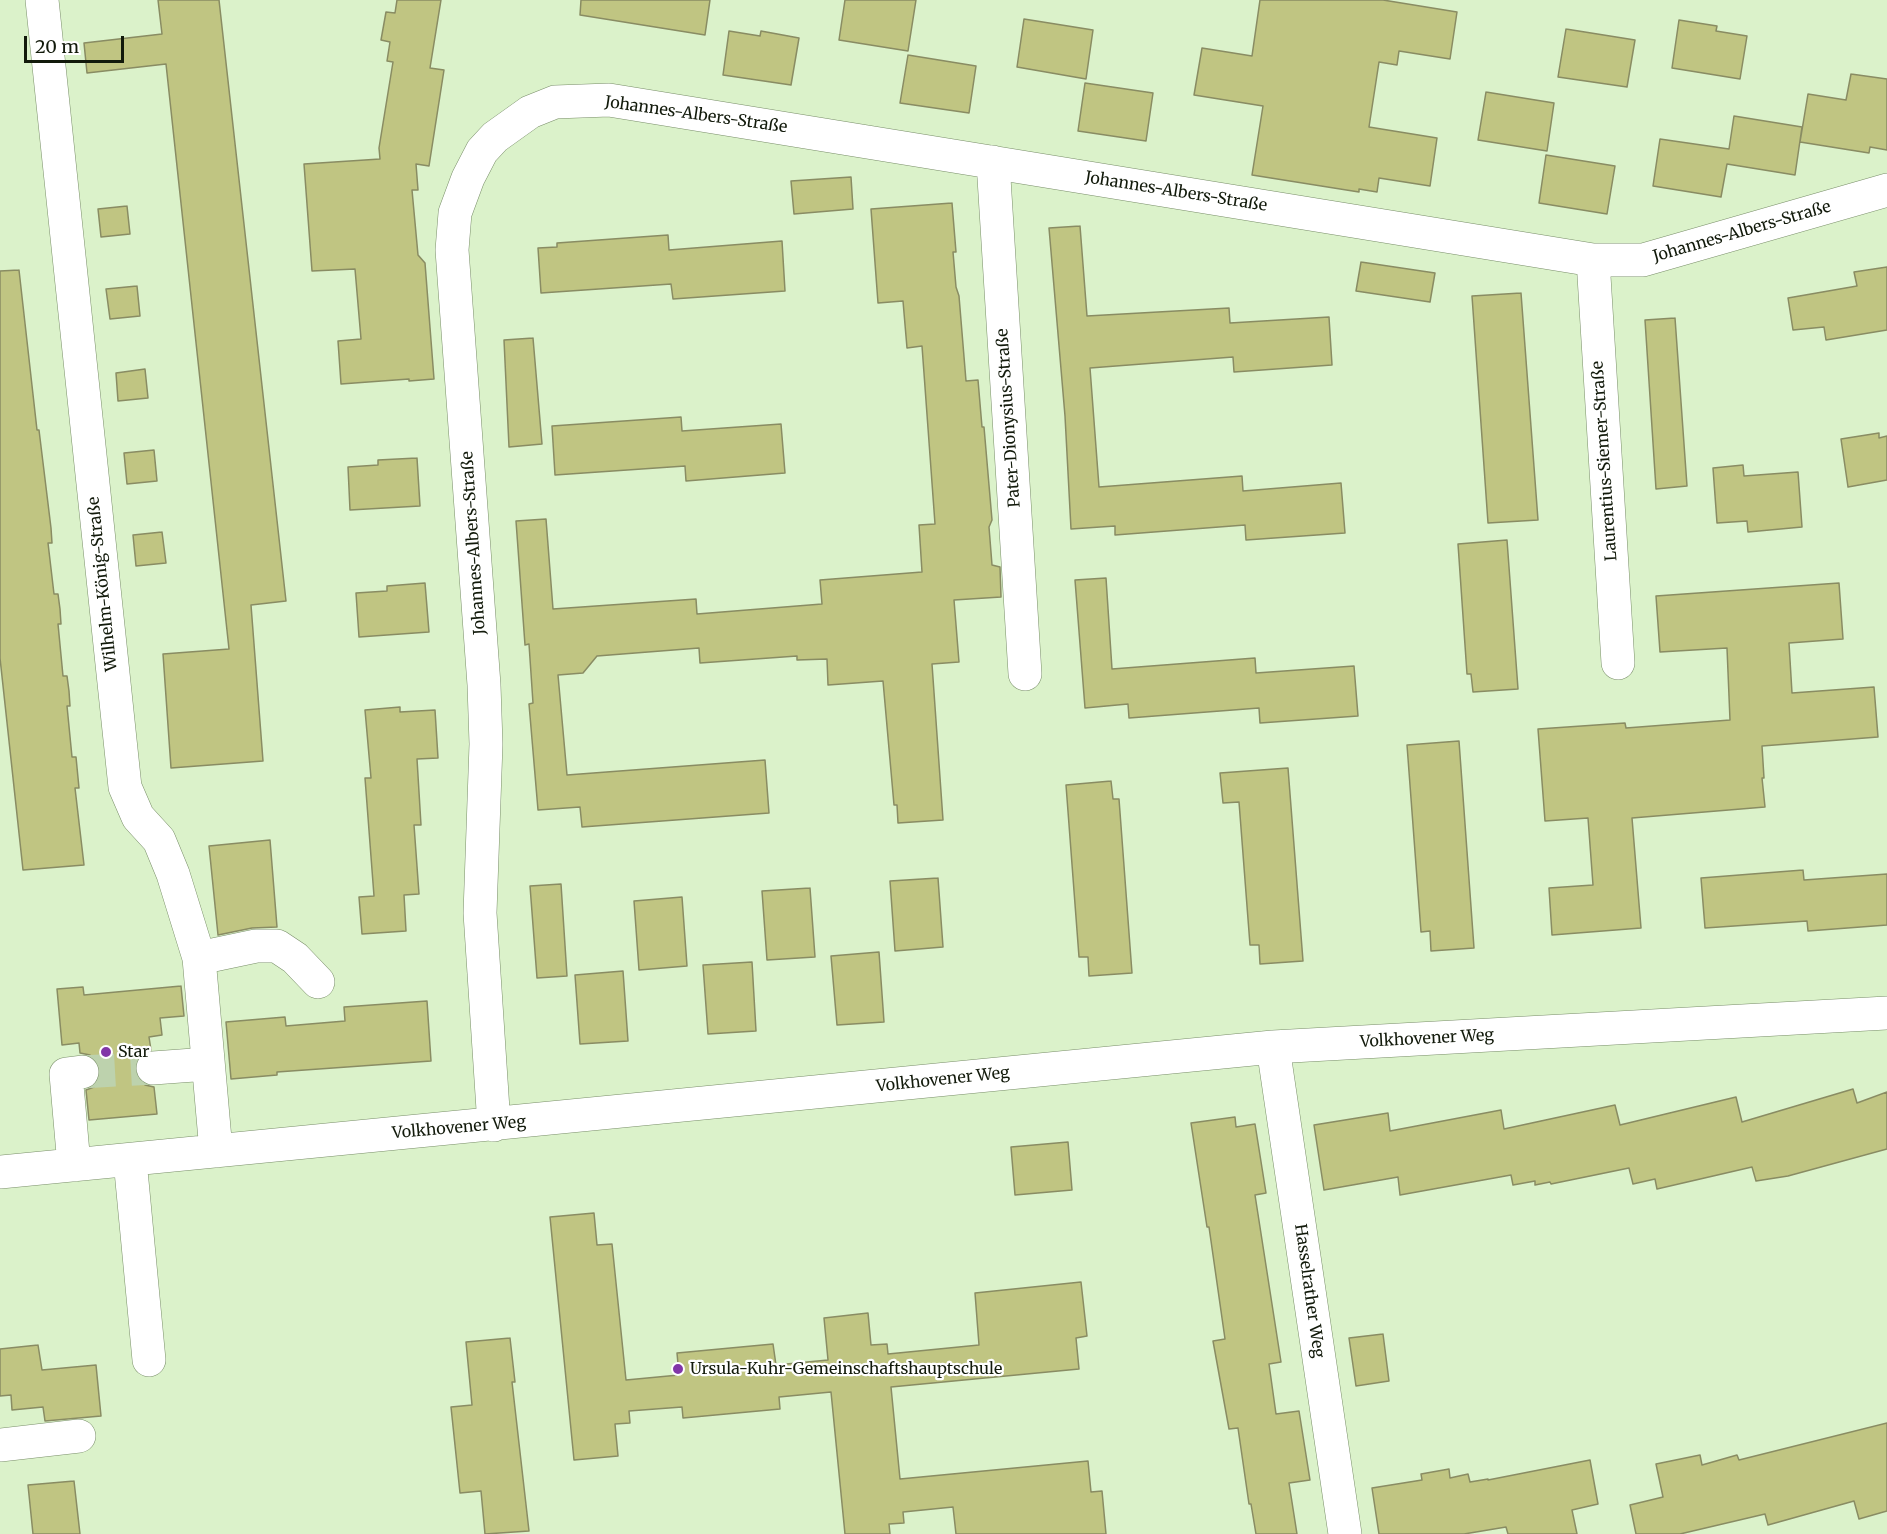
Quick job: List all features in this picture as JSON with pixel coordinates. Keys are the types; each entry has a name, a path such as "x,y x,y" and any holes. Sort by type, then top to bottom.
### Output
{"street":[{"name":"Wilhelm-König-Straße","path":"42,0 125,787 138,817 159,840 173,874 199,958 216,1151"},
{"name":"Johannes-Albers-Straße","path":"495,1125 480,913 486,744 484,685 452,250 455,213 468,178 482,151 495,137 530,112 555,102 609,100 1593,260 1643,260 1887,190"},
{"name":"Pater-Dionysius-Straße","path":"993,162 1025,674"},
{"name":"Laurentius-Siemer-Straße","path":"1593,260 1618,663"},
{"path":"199,958 256,946 277,946 296,958 318,982"},
{"name":"Volkhovener Weg","path":"0,1172 1273,1047 1887,1013"},
{"name":"Hasselrather Weg","path":"1273,1047 1345,1534"},
{"path":"153,1068 208,1064"},
{"path":"74,1165 66,1074 82,1072"},
{"path":"130,1160 149,1360"},
{"path":"0,1445 79,1436"}],"building":[{"path":"158,0 219,0 286,601 251,605 263,761 171,768 163,654 229,649 166,64 87,73 84,43 162,34"},
{"path":"397,0 441,0 430,68 444,70 429,166 416,164 418,190 412,190 418,255 425,263 434,379 341,384 338,341 361,339 355,269 312,271 304,164 380,159 379,148 393,62 387,61 390,42 381,40 386,12 395,13"},
{"path":"581,0 710,0 705,35 580,15"},
{"path":"845,0 916,0 908,51 839,40"},
{"path":"1260,0 1383,0 1457,12 1450,59 1399,51 1397,65 1379,62 1369,127 1437,138 1430,186 1379,178 1377,192 1359,189 1359,192 1252,175 1263,106 1194,95 1202,48 1252,56"},
{"path":"1024,19 1093,30 1086,79 1017,67"},
{"path":"1679,20 1717,26 1716,31 1747,36 1740,79 1672,68"},
{"path":"1566,29 1635,40 1627,87 1558,77"},
{"path":"729,31 760,36 761,31 799,38 791,85 723,75"},
{"path":"908,55 976,66 969,113 900,103"},
{"path":"1851,74 1887,79 1887,150 1870,147 1869,153 1800,142 1808,94 1846,100"},
{"path":"1085,83 1153,93 1146,141 1078,131"},
{"path":"1486,92 1554,103 1547,151 1478,140"},
{"path":"1734,116 1802,127 1795,175 1727,164 1721,197 1653,186 1660,139 1729,149"},
{"path":"1546,155 1615,166 1607,214 1539,203"},
{"path":"851,177 853,209 794,214 791,181"},
{"path":"952,203 956,252 953,252 966,381 978,380 992,520 989,527 992,565 1000,567 1001,597 954,600 959,662 932,664 943,820 898,823 897,805 894,805 883,681 828,685 827,659 797,660 797,656 700,663 699,648 597,656 583,673 558,675 567,775 765,760 769,813 582,827 580,807 538,810 529,704 533,703 529,644 525,645 516,521 546,519 553,609 696,599 697,614 822,604 820,580 922,572 919,525 935,524 922,346 907,348 903,301 878,303 871,209"},
{"path":"127,206 130,234 101,237 98,209"},
{"path":"1080,226 1087,316 1229,308 1230,323 1329,317 1332,365 1234,372 1233,357 1090,368 1099,487 1242,476 1243,491 1341,483 1345,533 1246,540 1245,525 1115,535 1115,526 1071,529 1065,416 1049,228"},
{"path":"668,235 669,250 782,241 785,291 673,299 671,284 541,293 538,248 557,247 557,243"},
{"path":"1361,262 1435,273 1430,302 1356,291"},
{"path":"1887,267 1887,330 1826,340 1824,327 1793,330 1788,298 1857,286 1854,272"},
{"path":"19,270 37,430 39,430 51,528 52,543 48,543 54,594 58,594 60,609 61,624 58,624 63,676 67,676 69,691 70,706 67,706 72,757 76,757 79,788 75,788 84,865 23,870 0,658 0,271"},
{"path":"137,286 140,316 110,319 106,289"},
{"path":"1521,293 1538,520 1488,523 1472,296"},
{"path":"1675,318 1687,486 1656,489 1645,320"},
{"path":"533,338 542,444 509,447 504,340"},
{"path":"145,369 148,398 118,401 116,373"},
{"path":"681,417 682,431 781,424 785,473 686,481 685,466 555,475 552,426"},
{"path":"1879,433 1879,438 1887,436 1887,480 1848,487 1841,439"},
{"path":"154,450 157,481 127,484 124,453"},
{"path":"417,458 420,506 350,510 348,467 378,465 378,460"},
{"path":"1743,465 1744,476 1798,472 1802,527 1748,532 1747,521 1717,523 1713,468"},
{"path":"162,532 166,563 136,566 133,535"},
{"path":"1507,540 1518,689 1473,692 1471,674 1467,674 1458,544"},
{"path":"1106,578 1112,669 1255,658 1256,673 1354,666 1358,716 1260,723 1259,708 1129,718 1128,704 1085,708 1075,580"},
{"path":"425,583 429,632 359,637 356,593 387,591 387,586"},
{"path":"1839,583 1843,639 1789,643 1792,693 1874,687 1878,737 1762,746 1765,807 1632,818 1641,928 1552,935 1549,888 1593,885 1588,818 1545,821 1538,729 1625,723 1626,728 1730,720 1727,648 1660,652 1656,596"},
{"path":"400,707 400,712 435,710 438,758 417,759 421,825 414,825 419,894 404,895 406,931 362,934 359,897 374,896 365,778 371,778 365,710"},
{"path":"1459,741 1474,948 1431,951 1430,931 1421,932 1407,745"},
{"path":"1288,768 1303,961 1260,964 1259,945 1250,945 1239,802 1223,803 1220,773"},
{"path":"1111,781 1113,799 1119,799 1132,973 1089,976 1088,957 1079,957 1066,785"},
{"path":"270,840 277,927 252,928 218,935 209,846"},
{"path":"1803,870 1804,880 1887,874 1887,925 1808,931 1807,921 1705,928 1701,878"},
{"path":"938,878 943,947 895,951 890,881"},
{"path":"561,884 567,976 537,978 530,886"},
{"path":"810,888 815,957 767,960 762,891"},
{"path":"682,897 687,966 639,970 634,901"},
{"path":"879,952 884,1022 837,1025 831,956"},
{"path":"752,962 756,1031 708,1034 703,965"},
{"path":"623,971 628,1041 580,1044 575,975"},
{"path":"181,986 184,1016 160,1018 162,1035 149,1037 151,1050 142,1053 136,1060 134,1070 138,1079 145,1085 154,1087 157,1114 89,1120 86,1090 94,1087 99,1080 100,1069 97,1061 90,1055 80,1053 79,1043 62,1045 57,989 83,987 84,995"},
{"path":"427,1001 431,1061 277,1072 277,1075 231,1079 226,1022 285,1017 286,1026 345,1021 344,1007"},
{"path":"1853,1089 1857,1103 1887,1092 1887,1149 1788,1176 1756,1181 1752,1167 1657,1189 1655,1179 1633,1184 1629,1168 1551,1184 1550,1182 1535,1185 1535,1181 1513,1185 1511,1175 1400,1195 1398,1177 1324,1190 1314,1125 1388,1113 1390,1131 1501,1110 1504,1129 1615,1105 1620,1125 1736,1097 1742,1122"},
{"path":"1235,1117 1236,1127 1255,1124 1266,1193 1255,1195 1281,1362 1269,1364 1276,1414 1299,1411 1310,1480 1289,1483 1297,1534 1256,1534 1251,1504 1249,1504 1238,1428 1229,1429 1213,1341 1225,1339 1191,1123"},
{"path":"1068,1142 1072,1190 1015,1195 1011,1147"},
{"path":"594,1213 597,1245 612,1244 626,1380 679,1375 677,1353 773,1344 776,1365 828,1360 824,1318 868,1313 871,1345 887,1344 888,1354 979,1345 975,1293 1081,1282 1087,1336 1076,1338 1079,1369 891,1387 900,1479 1088,1461 1091,1492 1102,1491 1106,1534 956,1534 953,1507 903,1512 904,1523 889,1524 890,1534 845,1534 831,1392 779,1397 780,1409 683,1418 682,1407 629,1411 630,1423 615,1424 618,1456 574,1460 550,1217"},
{"path":"1383,1334 1389,1381 1356,1386 1349,1338"},
{"path":"510,1338 515,1382 512,1382 529,1531 485,1534 481,1491 460,1493 451,1407 472,1405 466,1342"},
{"path":"38,1345 42,1370 96,1365 101,1416 45,1421 43,1407 12,1410 11,1395 0,1396 0,1349"},
{"path":"1887,1423 1887,1511 1859,1519 1854,1501 1768,1525 1765,1514 1680,1534 1636,1534 1630,1505 1663,1497 1656,1464 1700,1455 1702,1465 1737,1455 1739,1460"},
{"path":"1590,1460 1598,1504 1572,1510 1577,1534 1508,1534 1506,1527 1464,1534 1379,1534 1372,1488 1422,1480 1421,1474 1449,1469 1450,1478 1468,1474 1470,1482"},
{"path":"74,1481 80,1534 33,1534 28,1485"}],"tunnel":[{"path":"82,1072 153,1068"}],"place":[{"name":"Star","path":"106,1052"},
{"name":"Ursula-Kuhr-Gemeinschaftshauptschule","path":"678,1369"}]}
